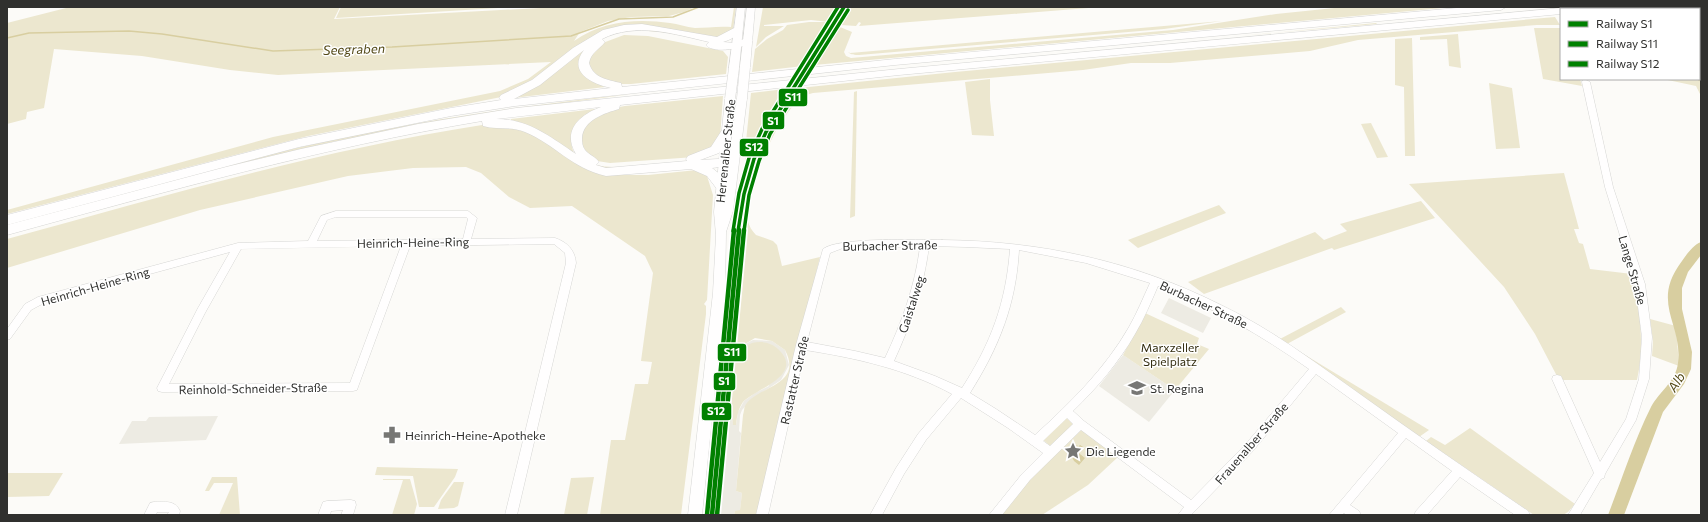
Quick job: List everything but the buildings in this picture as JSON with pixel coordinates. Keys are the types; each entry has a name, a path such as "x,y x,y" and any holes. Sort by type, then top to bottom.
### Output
{"highway":[{"path":"7,230 226,171 366,138 524,111 666,90 910,61 1501,7"},
{"path":"1592,8 1603,7"},
{"path":"451,112 552,97 666,90 899,72 1556,11"},
{"path":"7,220 299,143 451,112 504,99 521,92 539,81 588,42 617,30 647,27 715,43 735,57"},
{"path":"715,43 729,36 738,29"},
{"path":"666,90 601,83 589,76 586,72 584,67 585,57 591,48 598,43 610,37 627,33 651,34 715,43 742,45"},
{"path":"666,90 596,113 584,122 577,132 577,150 587,160 604,166 729,160"},
{"path":"436,125 498,123 516,125 538,134 574,160 600,171 612,172 688,163 715,150 726,133"},
{"path":"688,163 711,172 716,176 721,186"}],"main road":[{"path":"741,7 738,29 742,45"},
{"path":"742,45 751,7"},
{"name":"Herrenalber Straße","path":"721,235 728,211 729,160 726,133 735,57 742,45"},
{"name":"Herrenalber Straße","path":"695,515 718,293 721,235 719,212 721,186 729,160 742,98 745,67 742,45"}],"street":[{"name":"Lange Straße","path":"1574,515 1624,435 1638,401 1646,362 1647,337 1640,284 1609,187 1586,82"},
{"path":"311,243 324,218 331,215 351,214 468,214 473,218 466,242"},
{"name":"Heinrich-Heine-Ring","path":"7,336 28,308 41,300 238,246 311,243 555,241 565,247 571,257 511,515"},
{"name":"Reinhold-Schneider-Straße","path":"238,246 201,311 162,388 353,387 408,242"},
{"name":"Burbacher Straße","path":"830,248 843,245 925,244 1015,247 1092,261 1156,281 1232,315 1315,368 1459,471 1524,515"},
{"name":"Gaistalweg","path":"888,363 904,330 916,296 925,244"},
{"path":"876,515 900,471 922,437 962,393 988,356 1003,321 1013,282 1015,247"},
{"name":"Rastatter Straße","path":"762,515 801,345 825,254 830,248"},
{"path":"1035,441 1068,412 1095,382 1117,354 1132,330 1156,281"},
{"path":"801,345 845,352 888,363 962,393 995,412 1050,452"},
{"name":"Frauenalber Straße","path":"1188,511 1249,448 1315,368"},
{"path":"1557,379 1600,475"},
{"path":"1068,412 1080,424 1188,511"},
{"path":"995,515 1016,489 1050,452 1080,424"},
{"path":"1334,515 1405,432"},
{"path":"1420,515 1459,471"},
{"path":"324,515 327,506 351,505 347,515"},
{"path":"1343,506 1355,515"},
{"path":"150,515 154,507 172,507 174,511 173,515"}],"shaded area":[{"path":"841,7 849,7 818,57 808,58"},
{"path":"793,97 767,141 751,189 744,237 733,350 753,340 772,341 785,350 789,365 781,380 750,401 742,410 740,415 739,431 741,433 736,491 742,493 740,511 735,511 734,515 707,515 712,464 715,463 739,202 747,171 761,137 783,98","holes":["748,345 769,386 755,393 744,401 738,412 736,425 733,425 731,388 733,360 743,348"]},
{"path":"1169,298 1211,318 1203,333 1161,313"},
{"name":"St. Regina","path":"1123,355 1175,390 1149,422 1099,386"},
{"path":"218,416 206,440 119,444 132,421 146,421 149,417"},
{"path":"1077,445 1078,447 1080,445 1085,448 1076,451 1085,458 1079,465 1074,461 1069,451"}],"green space":[{"path":"70,7 340,7 334,19 559,7 695,7 669,16 631,17 608,21 580,32 574,41 596,29 608,25 633,21 673,23 695,28 731,27 734,7 736,7 733,30 717,38 653,26 619,27 506,96 308,136 7,214 7,210 273,137 500,91 528,79 551,62 278,75 230,70 142,56 54,49 44,108 27,112 26,119 7,124 7,23"},
{"path":"341,7 516,7 336,18"},
{"path":"763,7 841,7 803,66 752,72 755,49 767,39 783,30 787,25 809,22 829,22 811,20 764,25 784,26 766,37 756,47"},
{"path":"849,7 1101,7 859,26 861,23 859,22 856,26 841,25 840,27 852,32 844,52 846,56 851,58 1173,30 1276,14 1344,7 1454,7 814,65"},
{"path":"1555,17 1560,25 1537,25 1358,40 1310,51 1170,63 1131,63 1083,70 813,93 801,99 789,111 768,148 759,169 753,189 748,221 756,235 773,241 777,245 782,266 820,257 757,515 734,515 735,511 740,510 742,493 736,491 745,407 751,399 784,378 788,371 789,362 785,350 772,341 755,338 733,351 744,228 748,204 761,157 773,130 799,88 955,72"},
{"path":"1222,21 1164,29 859,55 850,53"},
{"path":"1700,22 1701,96 1696,86 1668,80 1700,80"},
{"path":"1376,23 1377,24 1240,36"},
{"path":"1534,28 1560,28 1560,80 1580,80 1582,86 1543,79"},
{"path":"635,29 654,30 722,42 721,44 666,33 623,31"},
{"path":"1458,34 1461,68 1449,66 1447,39 1420,40 1420,37"},
{"path":"624,35 648,36 723,51 728,57 726,74 631,84 617,84 593,75 588,60 600,44"},
{"path":"601,38 590,45 582,61 581,67 584,75 605,87 513,98 543,79 585,47"},
{"path":"1412,38 1415,156 1405,156 1404,87 1395,85 1395,39"},
{"path":"990,79 990,100 994,136 972,135 965,82"},
{"path":"1489,83 1512,88 1520,148 1496,149"},
{"path":"785,89 783,99 773,114 757,146 745,179 739,202 715,459 712,459 739,181 746,168 745,151 751,93"},
{"path":"857,91 855,216 850,218 854,92"},
{"path":"632,94 479,114 332,142 215,170 14,224 14,222 204,171 318,143 435,120 553,103"},
{"path":"723,96 720,139 717,145 695,157 610,163 597,161 582,149 581,133 584,127 593,118 606,111 625,106"},
{"path":"595,109 576,127 572,136 573,149 579,158 591,164 621,167 710,161 617,169 599,168 581,160 539,131 511,120"},
{"path":"1371,123 1388,157 1377,158 1361,124"},
{"path":"482,125 520,128 613,175 648,175 697,170 707,176 713,195 707,300 704,304 706,306 706,314 681,515 600,515 611,440 625,440 635,384 648,384 652,362 641,361 653,273 645,256 572,206 530,208 509,197 481,173 466,167 413,168 348,176 200,210 7,268 7,239 243,175 362,147"},
{"path":"1564,173 1579,229 1574,229 1579,243 1583,244 1590,269 1632,274 1639,314 1641,340 1641,354 1637,380 1559,380 1535,334 1504,287 1409,184"},
{"path":"1421,201 1435,218 1334,250 1332,248 1204,294 1188,282 1315,232 1324,240 1347,231 1340,224"},
{"path":"1219,205 1226,213 1138,248 1128,240"},
{"path":"1341,307 1346,312 1287,344 1429,430 1419,437 1278,340"},
{"name":"Marxzeller Spielplatz","path":"1145,313 1199,338 1197,344 1209,349 1175,390 1123,355"},
{"path":"1650,319 1676,326 1679,366 1652,356 1653,341"},
{"path":"752,343 766,343 778,349 785,358 786,366 782,374 776,380 743,402 737,416 736,425 733,425 731,389 732,362 738,351"},
{"path":"1065,417 1074,424 1050,446 1042,439"},
{"path":"1470,428 1575,504 1563,515 1534,515 1426,441 1431,437 1445,445"},
{"path":"1081,429 1118,457 1088,485 1042,515 1000,515 1035,473"},
{"path":"377,467 458,469 455,477 434,507 419,507 413,476 375,475"},
{"path":"8,473 63,473 49,496 7,497"},
{"path":"212,477 237,477 240,515 219,515 233,483 214,483 209,491 205,491"},
{"path":"594,477 587,515 564,515 571,478"},
{"path":"383,479 410,479 417,504 414,515 392,515 403,480"},
{"path":"454,482 464,482 458,506 454,508 438,509 441,500"}],"waterway":[{"name":"Seegraben","path":"7,38 29,33 129,31 162,34 273,51 392,47 571,36 619,19 673,17 699,7"},
{"name":"Alb","path":"1616,515 1657,410 1676,385 1684,369 1685,352 1675,309 1675,288 1683,269 1701,247"}],"rail line":[{"name":"S12","path":"707,515 732,240 739,193 749,158 762,129 838,7"},
{"name":"S1","path":"712,515 737,240 744,194 754,159 766,132 844,7"},
{"name":"S11","path":"717,515 742,241 749,195 759,161 770,134 848,10"}],"place":[{"name":"St. Regina","path":"1137,388"},
{"name":"Heinrich-Heine-Apotheke","path":"392,435"},
{"name":"Die Liegende","path":"1073,451"}]}
